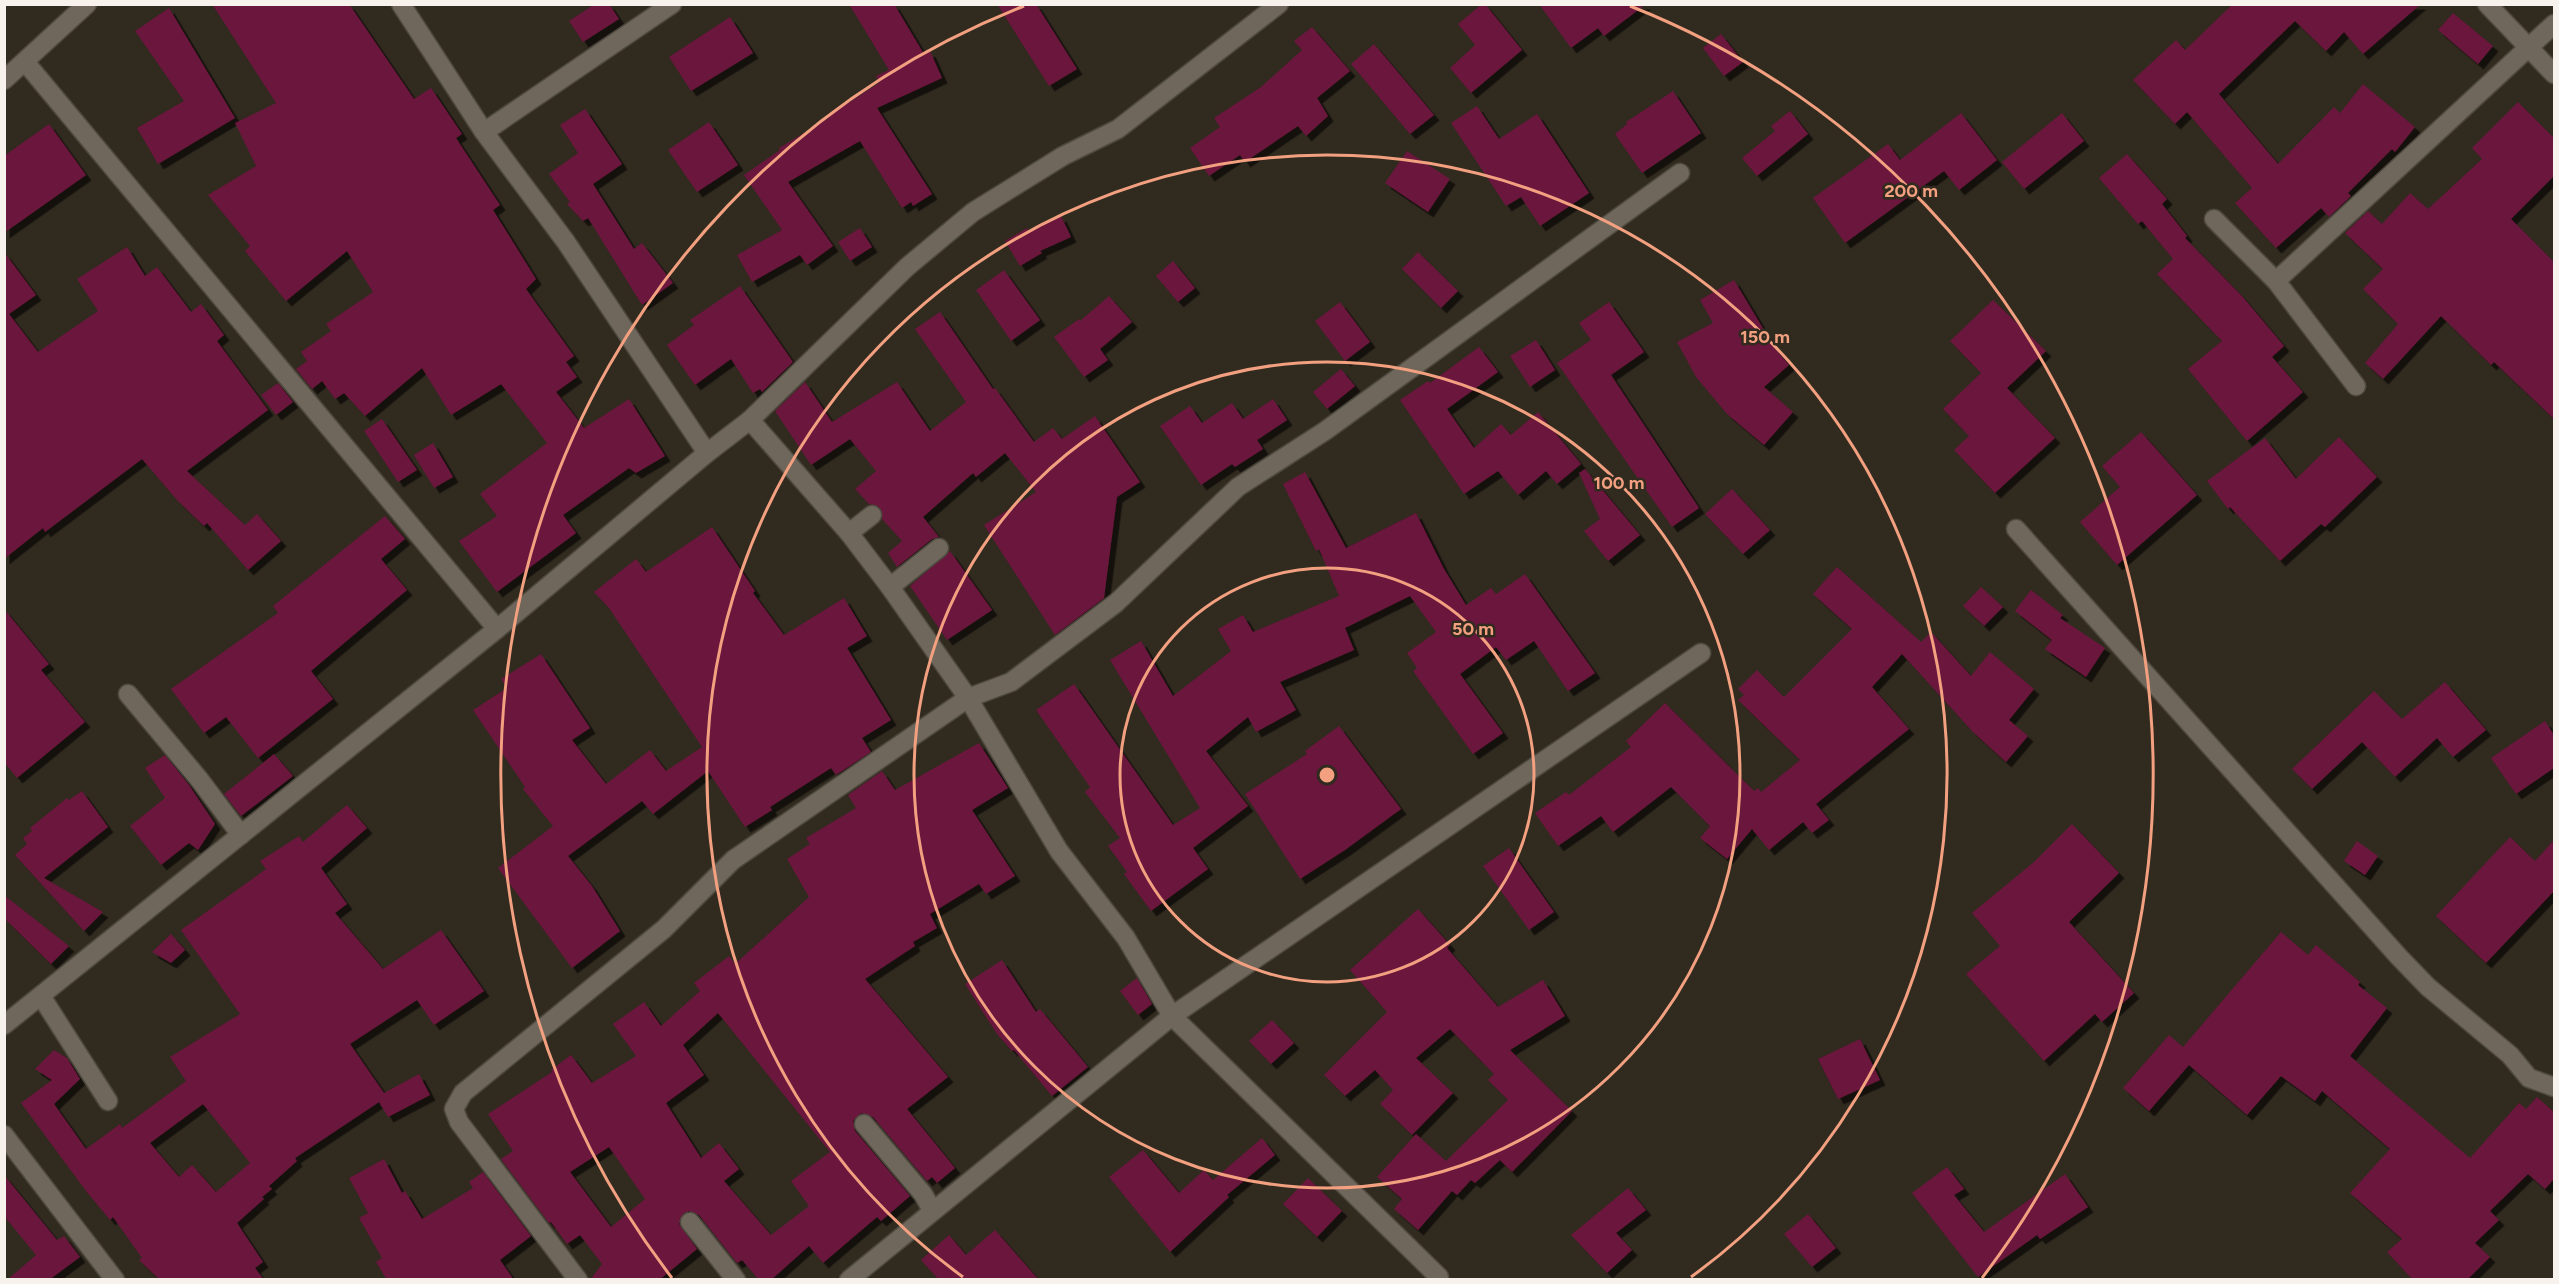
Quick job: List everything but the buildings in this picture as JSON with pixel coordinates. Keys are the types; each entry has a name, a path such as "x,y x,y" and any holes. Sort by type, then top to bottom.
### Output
{"street":[{"path":"4,80 26,63 87,4"},
{"path":"401,4 484,132 567,242 707,453"},
{"path":"484,132 672,4"},
{"path":"4,1025 497,630 707,453 750,420 907,267 973,212 1063,156 1118,129 1279,4"},
{"path":"2487,4 2554,74"},
{"path":"2276,280 2554,24"},
{"path":"26,63 497,630"},
{"path":"578,1280 459,1122 454,1109 463,1093 664,929 733,860 968,698 1011,681 1116,603 1239,487 1325,430 1680,173"},
{"path":"2214,219 2276,280 2356,386"},
{"path":"750,420 849,533 890,587 968,698 1059,851 1126,938 1172,1016 1439,1277"},
{"path":"849,533 872,515"},
{"path":"2016,529 2399,957 2428,987 2510,1055 2529,1078 2554,1087"},
{"path":"890,587 939,548"},
{"path":"849,1280 1172,1016 1701,653"},
{"path":"128,694 199,779 240,835"},
{"path":"41,996 108,1101"},
{"path":"864,1124 923,1194 932,1210"},
{"path":"4,1135 109,1278"},
{"path":"690,1222 736,1280"}]}
